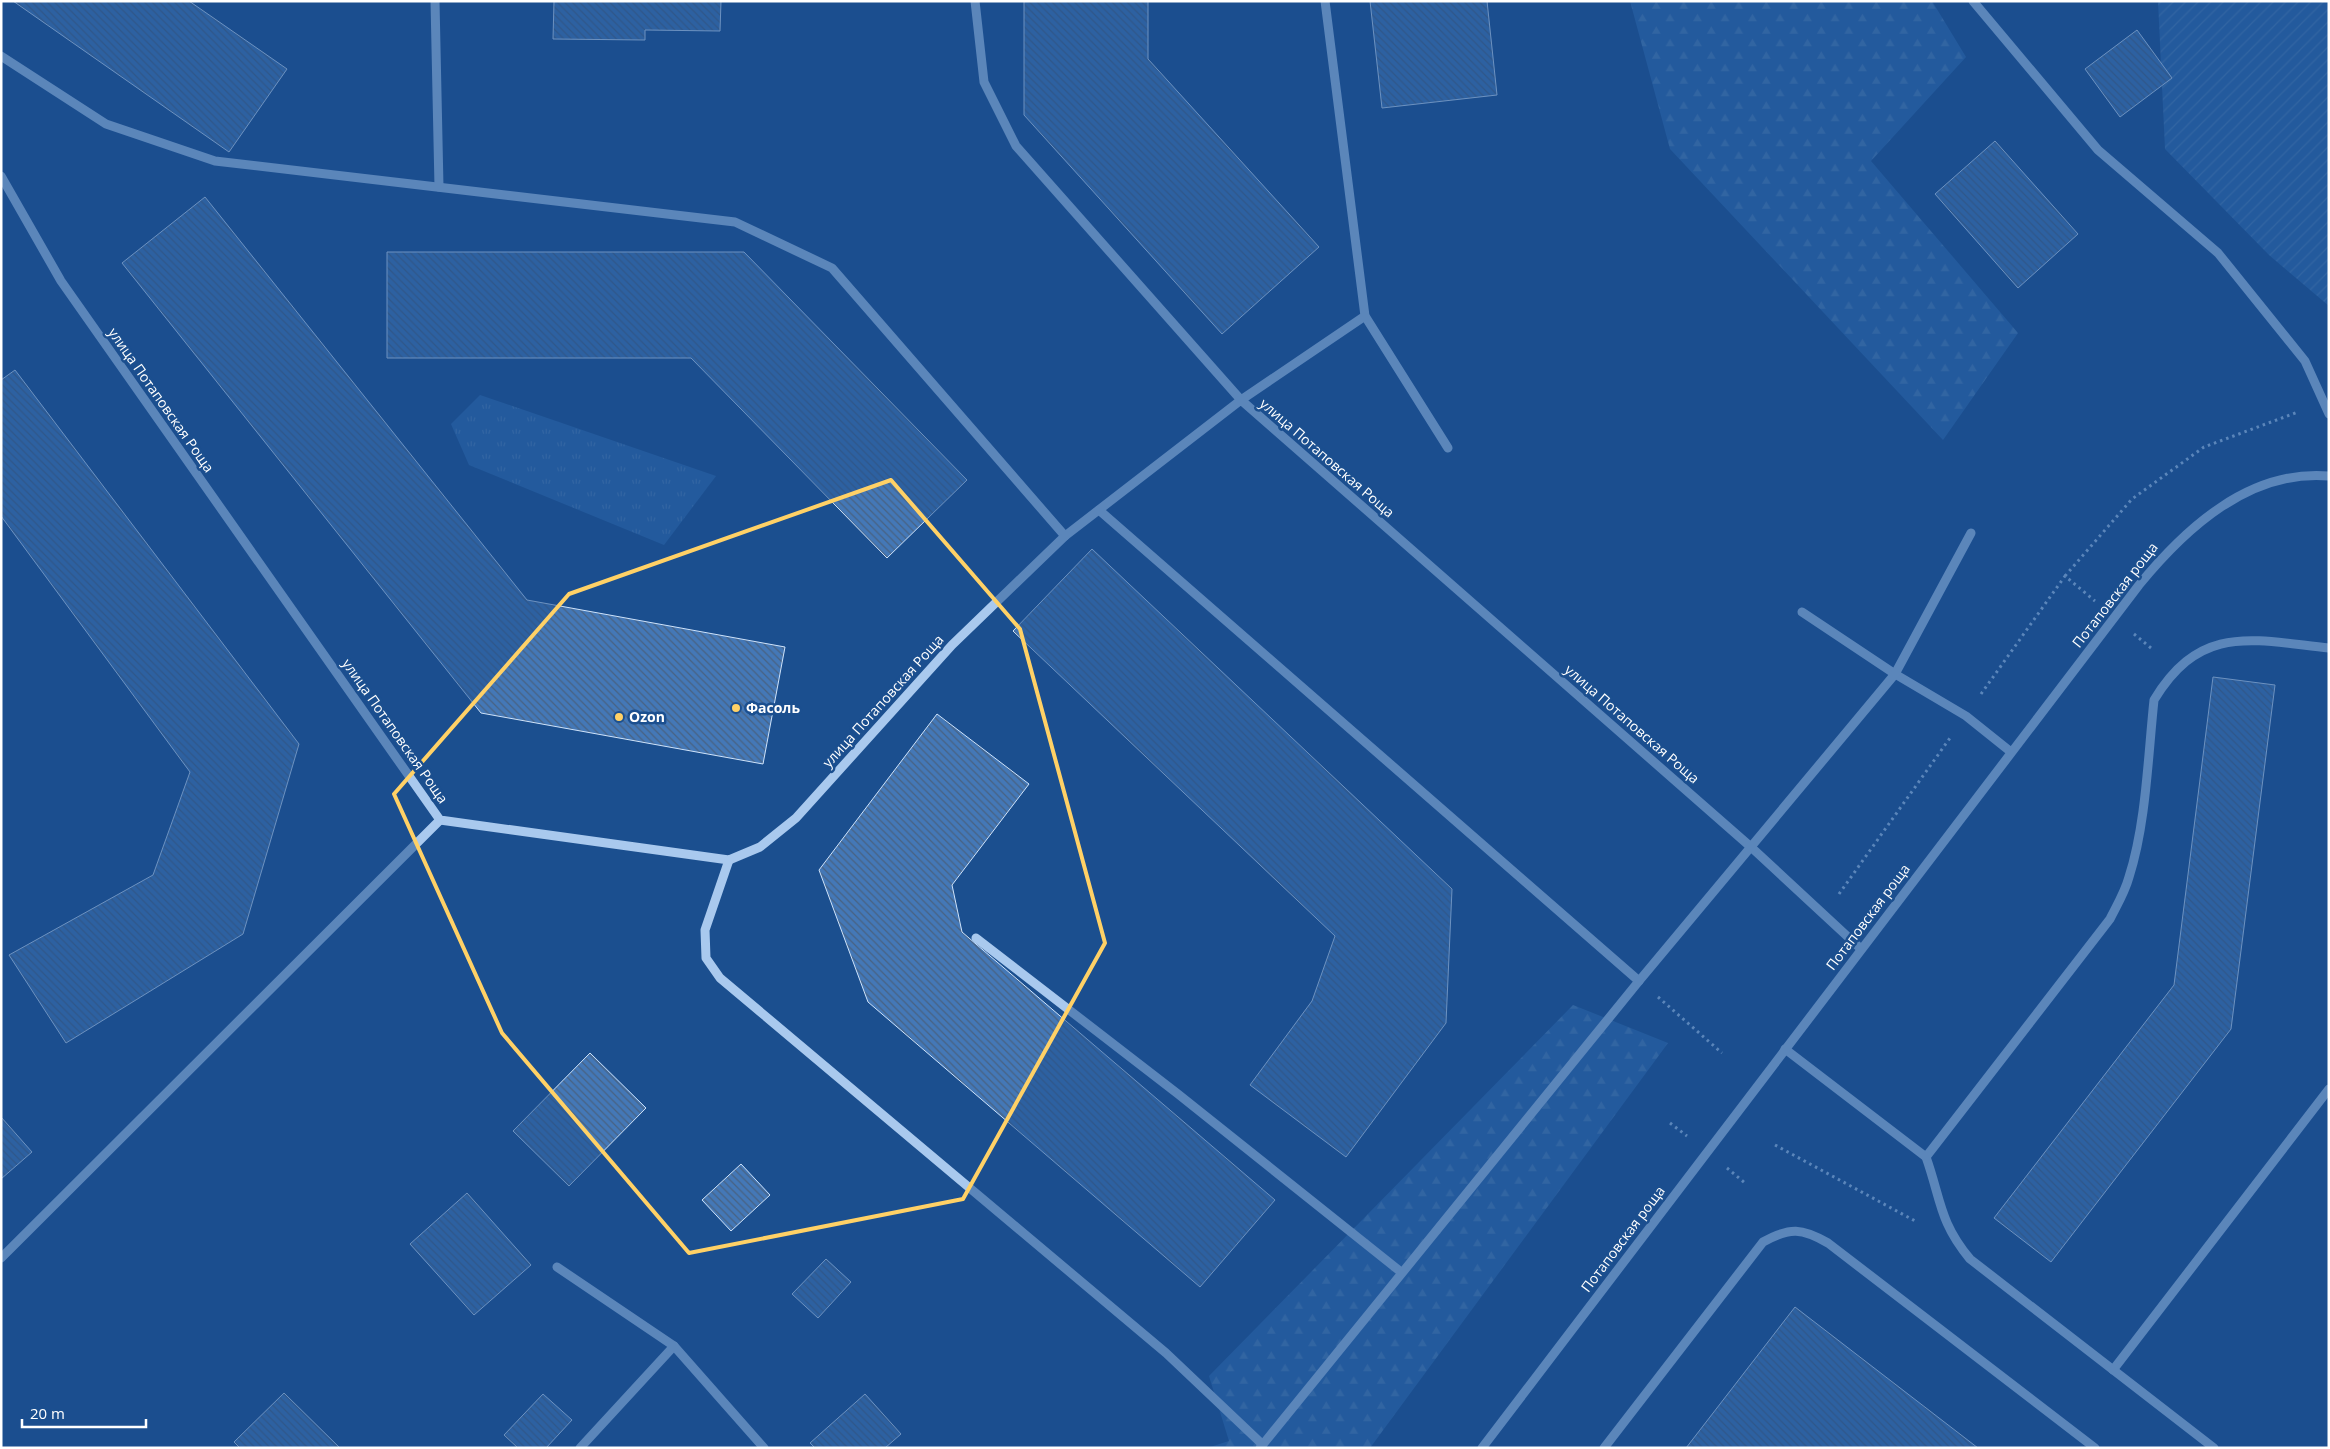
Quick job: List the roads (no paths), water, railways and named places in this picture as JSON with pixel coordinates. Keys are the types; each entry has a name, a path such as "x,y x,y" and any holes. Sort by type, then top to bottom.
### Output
{"street":[{"path":"435,1 439,187"},
{"path":"975,1 984,82 1016,146 1240,400 1365,316"},
{"path":"1325,1 1365,316 1448,448"},
{"path":"1974,3 2098,150 2218,253 2305,361 2329,414"},
{"path":"1,56 106,124 215,161 735,222 832,268 1065,536"},
{"name":"улица Потаповская Роща","path":"1,176 61,282 440,820 729,860 760,847 796,818 952,645 1065,536 1240,400 1752,848 1861,949"},
{"name":"Потаповская роща","path":"1482,1448 2138,585 2166,552 2187,531 2218,508 2256,488 2288,479 2318,475 2329,476"},
{"path":"1099,510 1639,981"},
{"path":"729,860 705,930 706,958 720,978 1166,1353 1261,1446 1639,981 1752,848 1895,674 1971,533"},
{"path":"1802,612 1895,674 1966,716 2011,752"},
{"path":"1926,1157 2110,919 2121,898 2129,879 2138,838 2154,700 2166,681 2180,666 2198,653 2217,645 2245,639 2329,648"},
{"path":"1,1258 440,820"},
{"path":"976,938 1178,1094 1402,1272"},
{"path":"1785,1049 1926,1157 1941,1211 1956,1243 1970,1259 2214,1448"},
{"path":"2113,1370 2329,1089"},
{"path":"1604,1448 1763,1242 1779,1233 1794,1231 1810,1233 1828,1243 2094,1448"},
{"path":"557,1267 674,1346 764,1448"},
{"path":"580,1448 674,1346"}],"place":[{"name":"Фасоль","path":"736,708"},
{"name":"Ozon","path":"619,717"}]}
